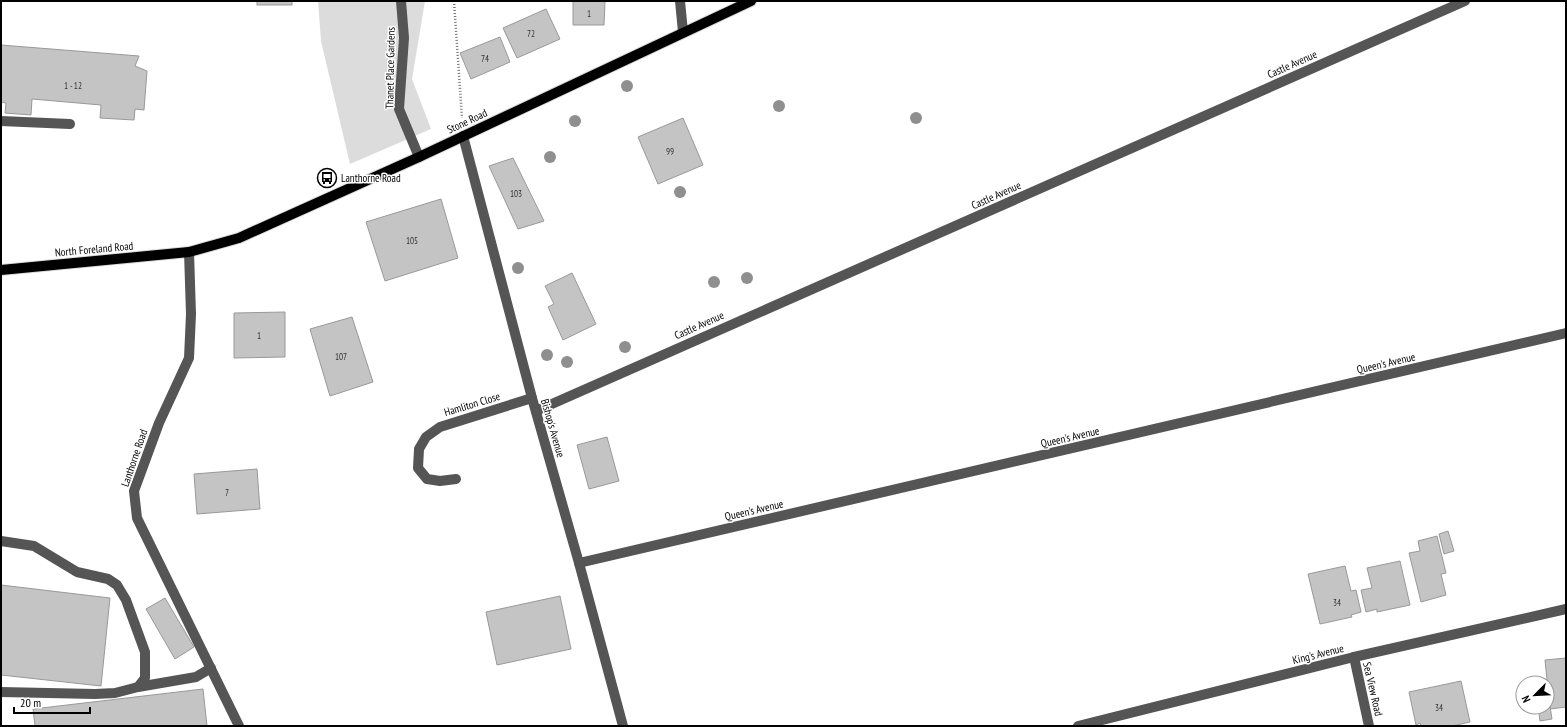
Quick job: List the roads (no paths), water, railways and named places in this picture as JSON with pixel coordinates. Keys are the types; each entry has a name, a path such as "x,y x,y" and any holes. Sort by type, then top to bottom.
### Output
{"main road":[{"name":"Stone Road","path":"189,252 239,238 419,157 751,1"},
{"name":"North Foreland Road","path":"1,270 189,252"}],"street":[{"name":"Thanet Place Gardens","path":"401,1 404,38 399,109 419,157"},
{"path":"680,1 683,32"},
{"name":"Castle Avenue","path":"536,410 1465,1"},
{"path":"1,121 70,124"},
{"name":"Bishop's Avenue","path":"463,136 532,398 623,726"},
{"name":"Lanthorne Road","path":"189,252 191,314 189,358 159,423 134,490 137,518 239,726"},
{"name":"Queen's Avenue","path":"579,563 1566,333"},
{"name":"Hamliton Close","path":"456,479 440,481 428,479 418,468 419,449 426,437 440,427 532,398"},
{"path":"1,541 34,546 77,572 108,579 117,585 126,600 145,652 145,678 138,686"},
{"name":"King's Avenue","path":"1078,726 1354,657 1566,609"},
{"name":"Sea View Road","path":"1354,657 1369,726"},
{"path":"1,692 115,693 138,686 196,677 211,668"}],"place":[{"name":"Lanthorne Road","path":"327,178"}]}
